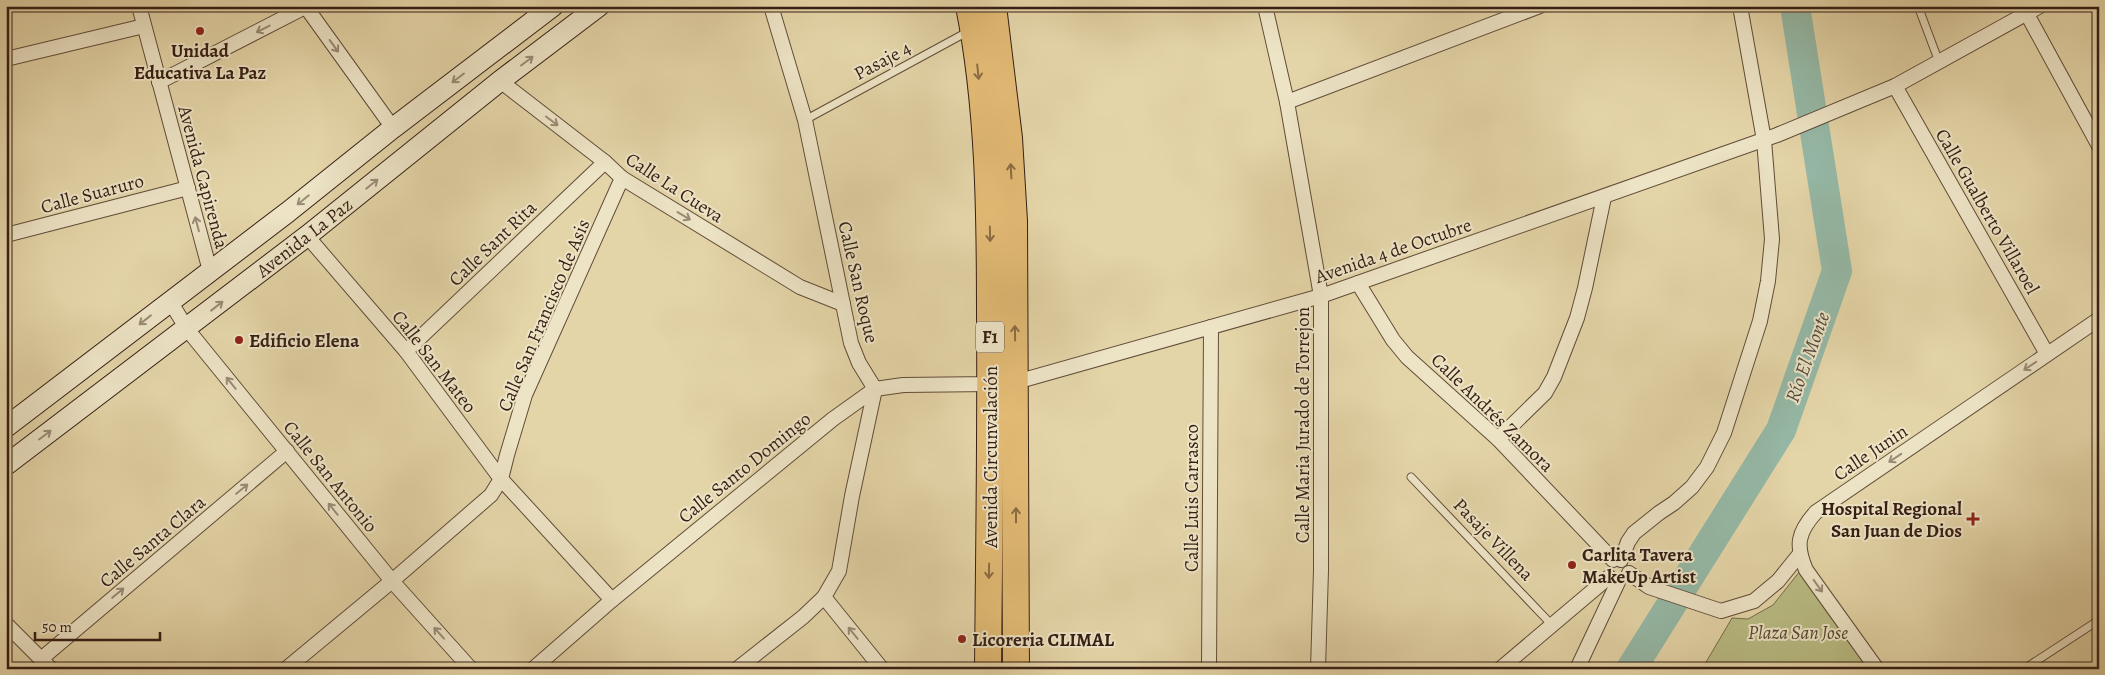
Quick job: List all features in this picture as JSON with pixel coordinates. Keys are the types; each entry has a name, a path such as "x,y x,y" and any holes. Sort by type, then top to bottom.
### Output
{"highway":[{"name":"Avenida Circunvalación","path":"988,669 1003,383 1014,221 1009,138 993,6"},
{"name":"Avenida Circunvalación","path":"971,17 986,146 990,227 1003,383 1016,669"}],"street":[{"name":"Avenida Capirenda","path":"139,6 210,270"},
{"path":"159,82 306,6 393,128"},
{"name":"Avenida La Paz","path":"6,427 288,212 393,128 552,6"},
{"name":"Avenida La Paz","path":"6,465 187,329 307,236 500,81 599,6"},
{"name":"Calle San Roque","path":"771,6 805,120 851,342 859,363 875,389"},
{"name":"Calle Maria Jurado de Torrejon","path":"1265,6 1288,102 1321,296 1321,570 1318,669"},
{"path":"1288,102 1540,6"},
{"path":"1614,580 1607,570 1617,560 1634,533 1659,513 1674,504 1692,487 1707,467 1724,433 1760,320 1768,282 1772,239 1770,138 1740,6"},
{"name":"Avenida 4 de Octubre","path":"1003,383 1211,328 1321,296 1770,138 1895,86 2040,6"},
{"path":"2028,14 2099,146"},
{"path":"6,60 144,26"},
{"name":"Calle La Cueva","path":"500,81 605,162 622,178 800,287 843,304"},
{"name":"Calle Gualberto Villaroel","path":"1895,86 2048,354"},
{"name":"Calle Sant Rita","path":"406,351 605,162"},
{"name":"Calle San Francisco de Asis","path":"286,669 392,582 491,495 501,479 526,395 622,178"},
{"name":"Calle Suaruro","path":"6,235 188,188"},
{"path":"1498,439 1545,393 1554,377 1577,318 1604,197"},
{"name":"Calle San Mateo","path":"307,236 406,351 501,479 612,600"},
{"name":"Calle Andrés Zamora","path":"1358,283 1393,340 1407,357 1498,439 1617,560"},
{"name":"Calle San Antonio","path":"170,301 187,329 392,582 471,669"},
{"name":"Calle Junin","path":"1799,555 1801,536 1807,522 1816,512 2099,319"},
{"name":"Calle Luis Carrasco","path":"1209,669 1211,328"},
{"name":"Calle Santo Domingo","path":"533,669 612,600 832,419 875,389 903,386 1003,383"},
{"path":"737,669 803,617 824,597 840,571 852,496 875,389"},
{"name":"Calle Santa Clara","path":"41,658 287,451"},
{"path":"1629,573 1649,587 1721,611 1754,601 1778,581 1799,555 1806,570 1877,669"},
{"path":"1500,669 1552,625 1614,580 1626,579 1629,573 1629,566 1617,560"},
{"path":"1577,669 1614,580"},
{"path":"824,597 882,669"},
{"path":"6,624 51,669"}],"lane":[{"path":"1918,6 1939,62"},
{"name":"Pasaje 4","path":"805,120 971,17"},
{"name":"Pasaje Villena","path":"1411,476 1552,625"},
{"path":"2024,669 2099,620"}],"green space":[{"name":"Plaza San Jose","path":"1800,571 1869,669 1702,669 1732,618 1748,619 1773,605"}],"waterway":[{"name":"Río El Monte","path":"1631,669 1781,430 1837,271 1795,6"}],"place":[{"name":"Unidad Educativa La Paz","path":"200,31"},
{"name":"Edificio Elena","path":"239,340"},
{"name":"Hospital Regional San Juan de Dios","path":"1973,519"},
{"name":"Carlita Tavera MakeUp Artist","path":"1572,565"},
{"name":"Licoreria CLIMAL","path":"962,639"}]}
